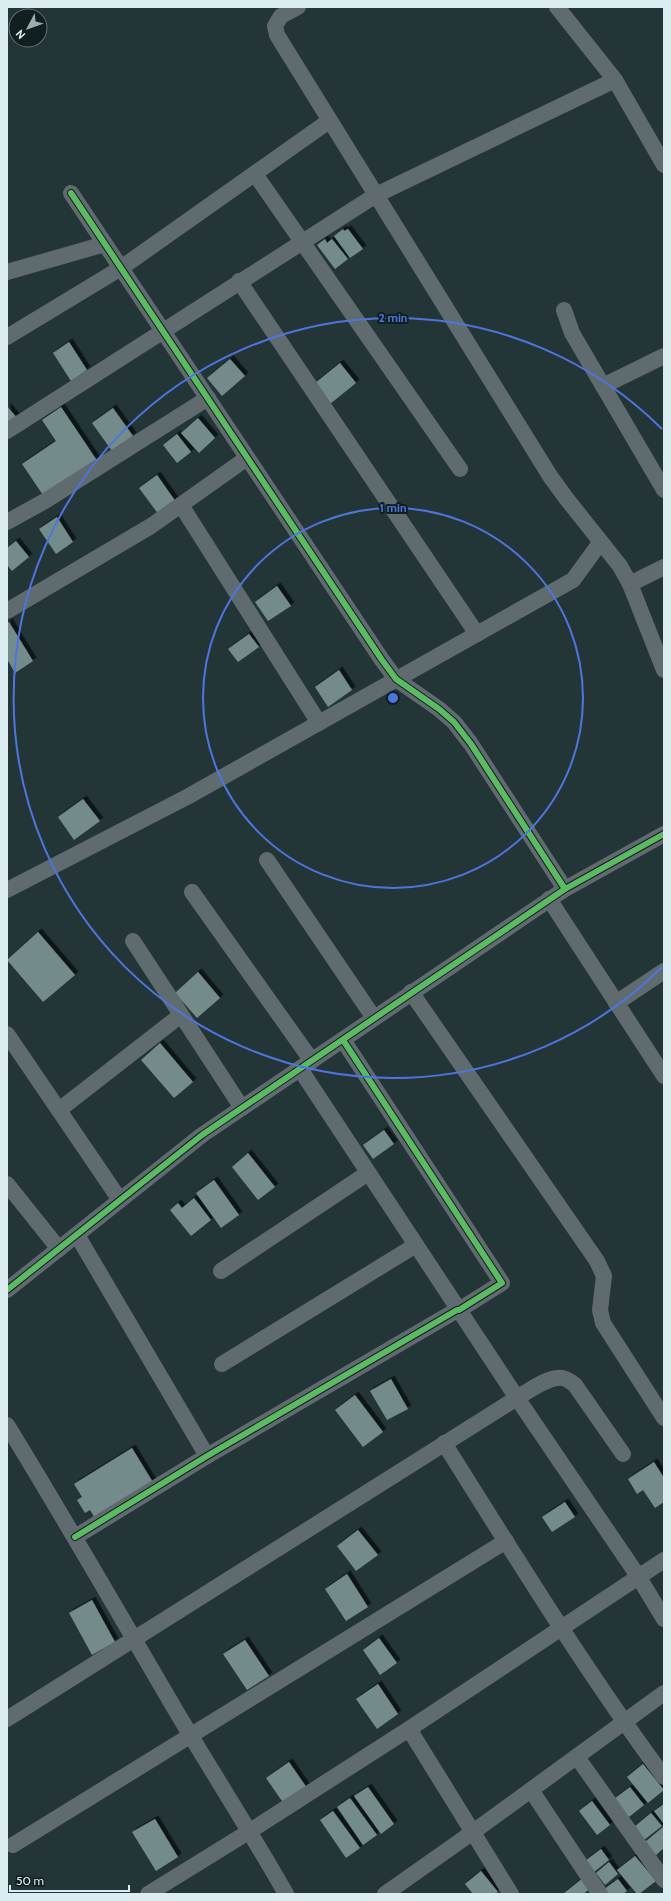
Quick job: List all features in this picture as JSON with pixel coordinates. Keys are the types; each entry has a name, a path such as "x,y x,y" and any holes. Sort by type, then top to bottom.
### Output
{"street":[{"path":"298,7 281,16 275,26 277,34 550,476 600,543 620,566 630,584 664,669"},
{"path":"557,7 615,80 664,165"},
{"path":"7,431 376,194 615,80"},
{"path":"7,337 121,268 330,121"},
{"path":"255,174 460,470"},
{"path":"71,193 396,679 439,709 454,722 471,744 565,889"},
{"path":"7,272 105,244"},
{"path":"239,281 478,634"},
{"path":"564,310 572,332 664,490"},
{"path":"603,386 664,356"},
{"path":"7,522 45,501 208,398"},
{"path":"7,611 151,526 247,458"},
{"path":"181,505 319,723"},
{"path":"7,890 187,797 573,580 600,543"},
{"path":"630,584 664,567"},
{"path":"7,1290 202,1134 343,1040 411,992 549,899 664,834"},
{"path":"267,860 374,1018"},
{"path":"192,892 306,1065 368,1173 516,1398 638,1576 664,1619"},
{"path":"549,899 664,1076"},
{"path":"133,941 242,1108"},
{"path":"616,1003 664,971"},
{"path":"411,992 597,1261 604,1276 600,1310 604,1323 664,1418"},
{"path":"59,1110 181,1015"},
{"path":"7,1034 120,1200"},
{"path":"75,1537 207,1456 459,1310 502,1283 343,1040"},
{"path":"221,1271 368,1173"},
{"path":"7,1184 59,1248"},
{"path":"77,1235 207,1456"},
{"path":"222,1364 416,1245"},
{"path":"7,1719 516,1398 548,1381 558,1378 566,1379 576,1385 623,1454"},
{"path":"7,1425 75,1537 191,1735 250,1831 286,1894"},
{"path":"444,1443 561,1627 624,1722 664,1777"},
{"path":"14,1844 506,1541"},
{"path":"148,1894 250,1831 409,1729 664,1560"},
{"path":"385,1894 664,1693"},
{"path":"409,1729 511,1894"},
{"path":"577,1757 664,1880"},
{"path":"531,1790 600,1894"}],"building":[{"path":"343,229 344,231 348,229 363,249 350,258 334,236"},
{"path":"325,239 327,243 332,239 348,259 335,269 317,245"},
{"path":"69,342 87,370 71,381 53,353"},
{"path":"230,359 245,376 222,396 207,378"},
{"path":"340,363 356,383 330,404 314,384"},
{"path":"7,406 17,418 7,426"},
{"path":"61,407 98,462 45,498 22,464 56,441 42,420"},
{"path":"113,408 133,436 112,451 92,423"},
{"path":"198,418 215,438 199,453 181,433"},
{"path":"177,434 191,452 177,463 163,445"},
{"path":"157,475 176,502 159,515 139,488"},
{"path":"57,517 73,542 56,554 39,529"},
{"path":"16,541 29,557 12,571 7,565 7,548"},
{"path":"277,586 291,606 268,621 255,602"},
{"path":"9,622 33,661 15,673 7,659 7,623"},
{"path":"249,634 259,647 238,662 228,649"},
{"path":"339,670 352,690 328,707 315,687"},
{"path":"83,799 100,821 74,840 58,817"},
{"path":"38,932 75,975 43,1002 7,960"},
{"path":"198,972 220,998 197,1018 175,993"},
{"path":"160,1043 193,1082 174,1098 141,1060"},
{"path":"384,1130 394,1144 373,1159 363,1145"},
{"path":"248,1153 275,1187 258,1200 232,1167"},
{"path":"214,1180 239,1215 221,1228 196,1193"},
{"path":"194,1198 211,1220 191,1236 170,1210 178,1203 182,1208"},
{"path":"391,1379 408,1409 387,1420 370,1391"},
{"path":"355,1395 383,1432 363,1447 335,1410"},
{"path":"132,1448 154,1484 96,1520 90,1510 85,1513 77,1500 82,1497 74,1484"},
{"path":"654,1462 664,1478 664,1502 655,1508 643,1490 637,1494 628,1479"},
{"path":"565,1502 575,1517 552,1532 542,1517"},
{"path":"358,1530 378,1555 356,1571 337,1546"},
{"path":"347,1574 368,1607 346,1621 325,1589"},
{"path":"92,1600 115,1642 92,1655 69,1613"},
{"path":"379,1638 397,1663 380,1675 363,1650"},
{"path":"245,1640 269,1676 247,1690 223,1654"},
{"path":"378,1684 398,1714 377,1729 356,1699"},
{"path":"289,1762 307,1788 284,1804 266,1778"},
{"path":"643,1764 664,1790 648,1803 627,1777"},
{"path":"368,1787 394,1824 381,1834 354,1796"},
{"path":"630,1787 644,1805 629,1817 614,1799"},
{"path":"350,1798 377,1835 363,1845 337,1807"},
{"path":"592,1801 610,1825 597,1835 579,1811"},
{"path":"664,1804 664,1824 654,1811"},
{"path":"333,1811 360,1848 346,1858 320,1820"},
{"path":"651,1813 662,1826 644,1840 634,1827"},
{"path":"155,1819 178,1857 156,1871 132,1832"},
{"path":"663,1827 664,1848 656,1855 645,1842"},
{"path":"601,1849 609,1860 594,1872 585,1861"},
{"path":"635,1856 656,1881 639,1894 637,1894 617,1870"},
{"path":"609,1862 618,1874 605,1885 596,1873"},
{"path":"481,1871 498,1892 495,1894 473,1894 465,1884"},
{"path":"583,1878 591,1888 583,1894 563,1894"},
{"path":"618,1879 627,1891 623,1894 606,1894 603,1890"}],"cycle path":[{"path":"71,193 382,660 396,679 439,709 454,722 471,744 565,889"},
{"path":"7,1290 202,1135 565,889 664,834"},
{"path":"75,1537 207,1456 459,1310 502,1283 343,1040"}]}
